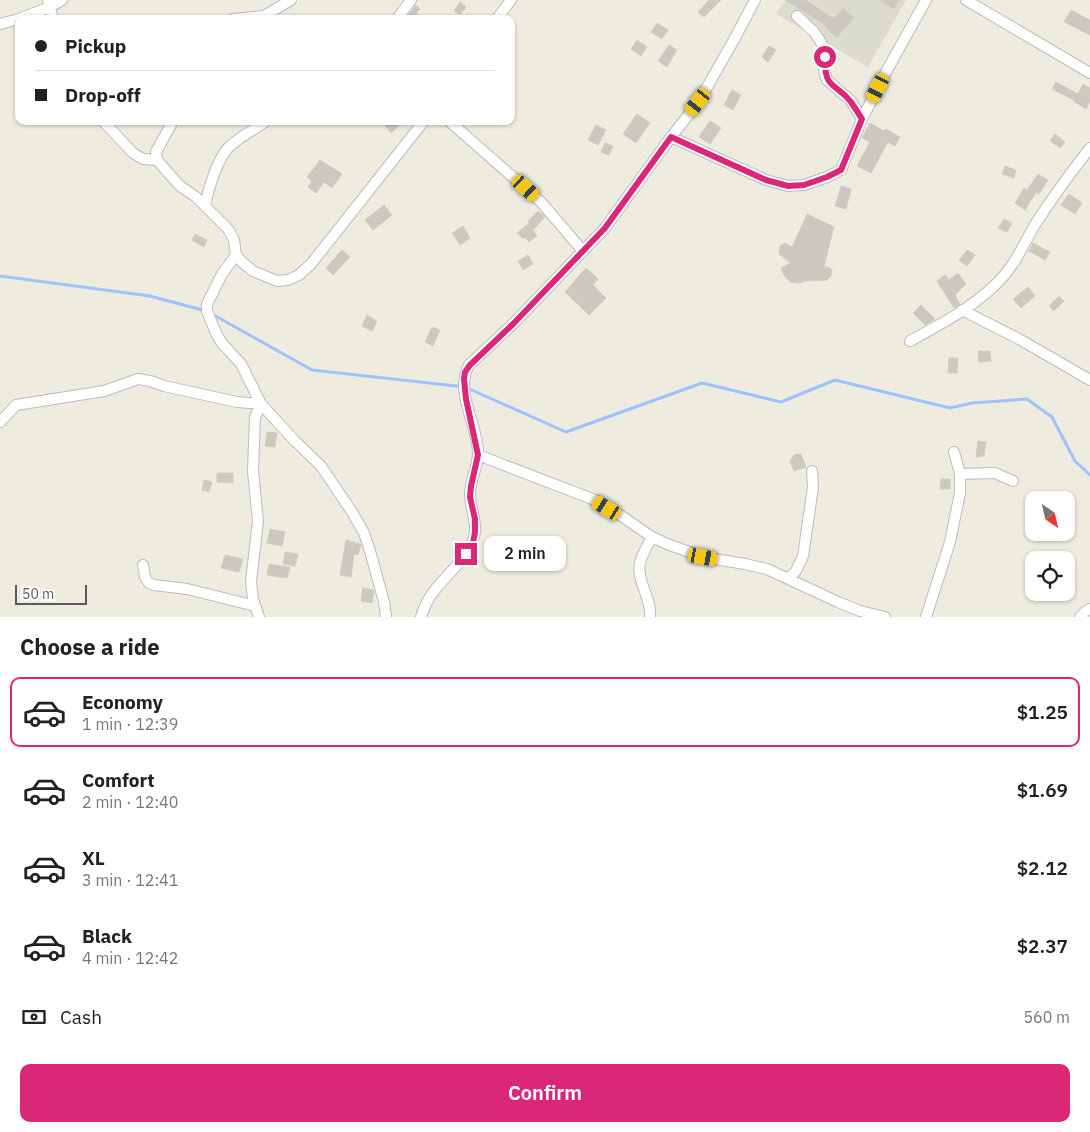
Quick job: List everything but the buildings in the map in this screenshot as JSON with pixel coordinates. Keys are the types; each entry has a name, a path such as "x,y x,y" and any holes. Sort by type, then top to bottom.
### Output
{"street":[{"path":"27,15 62,0"},
{"path":"266,15 291,0"},
{"path":"399,15 411,0"},
{"path":"500,15 511,0"},
{"path":"420,617 435,590 473,543 475,519 470,497 478,455 466,399 465,372 611,220 698,102 735,38 754,0"},
{"path":"671,137 766,180 788,186 804,185 841,170 862,119 926,0"},
{"path":"966,0 1090,73"},
{"path":"797,16 814,32 821,42 825,57 824,71 827,80 851,101 862,119"},
{"path":"0,24 15,20"},
{"path":"107,125 133,153 142,158 156,160"},
{"path":"171,125 156,152 156,160 180,186 205,205 232,236 236,255 253,271 277,281 288,280 299,275 310,264 421,125"},
{"path":"205,205 211,180 228,149 244,135 260,125"},
{"path":"454,125 541,202 582,250"},
{"path":"910,341 983,297 1000,280 1018,259 1052,198 1090,148"},
{"path":"236,255 222,274 207,304 207,311 216,333 221,342 241,364 261,404 320,466 352,512 364,533 370,551 384,602 386,617"},
{"path":"962,310 1019,339 1090,380"},
{"path":"0,422 16,405 104,391 138,379 236,402 261,404"},
{"path":"259,617 251,591 251,581 258,521 254,463 255,417 261,404"},
{"path":"926,617 950,542 960,493 960,474 954,452"},
{"path":"478,455 595,500 652,538 703,557 767,569 860,611 885,617"},
{"path":"788,578 796,571 803,556 813,487 812,471"},
{"path":"960,474 996,473 1013,482"},
{"path":"650,617 650,609 642,585 640,564 652,538"},
{"path":"143,565 144,576 149,583 154,585 187,589 255,606"},
{"path":"1080,617 1090,609"}],"shaded area":[{"path":"786,0 906,0 868,67 776,14"}],"waterway":[{"path":"0,276 150,296 206,311"},
{"path":"212,314 312,370 465,387 566,432 702,383 781,402 835,380 950,408 972,403 1027,399 1052,417 1075,461 1090,475"}],"route":[{"path":"466,554 473,543 475,532 475,519 470,497 478,455 466,399 464,379 465,372 470,365 513,324 605,228 671,137 766,180 788,186 804,185 841,170 862,119 851,101 827,80 824,71 825,57"}]}
